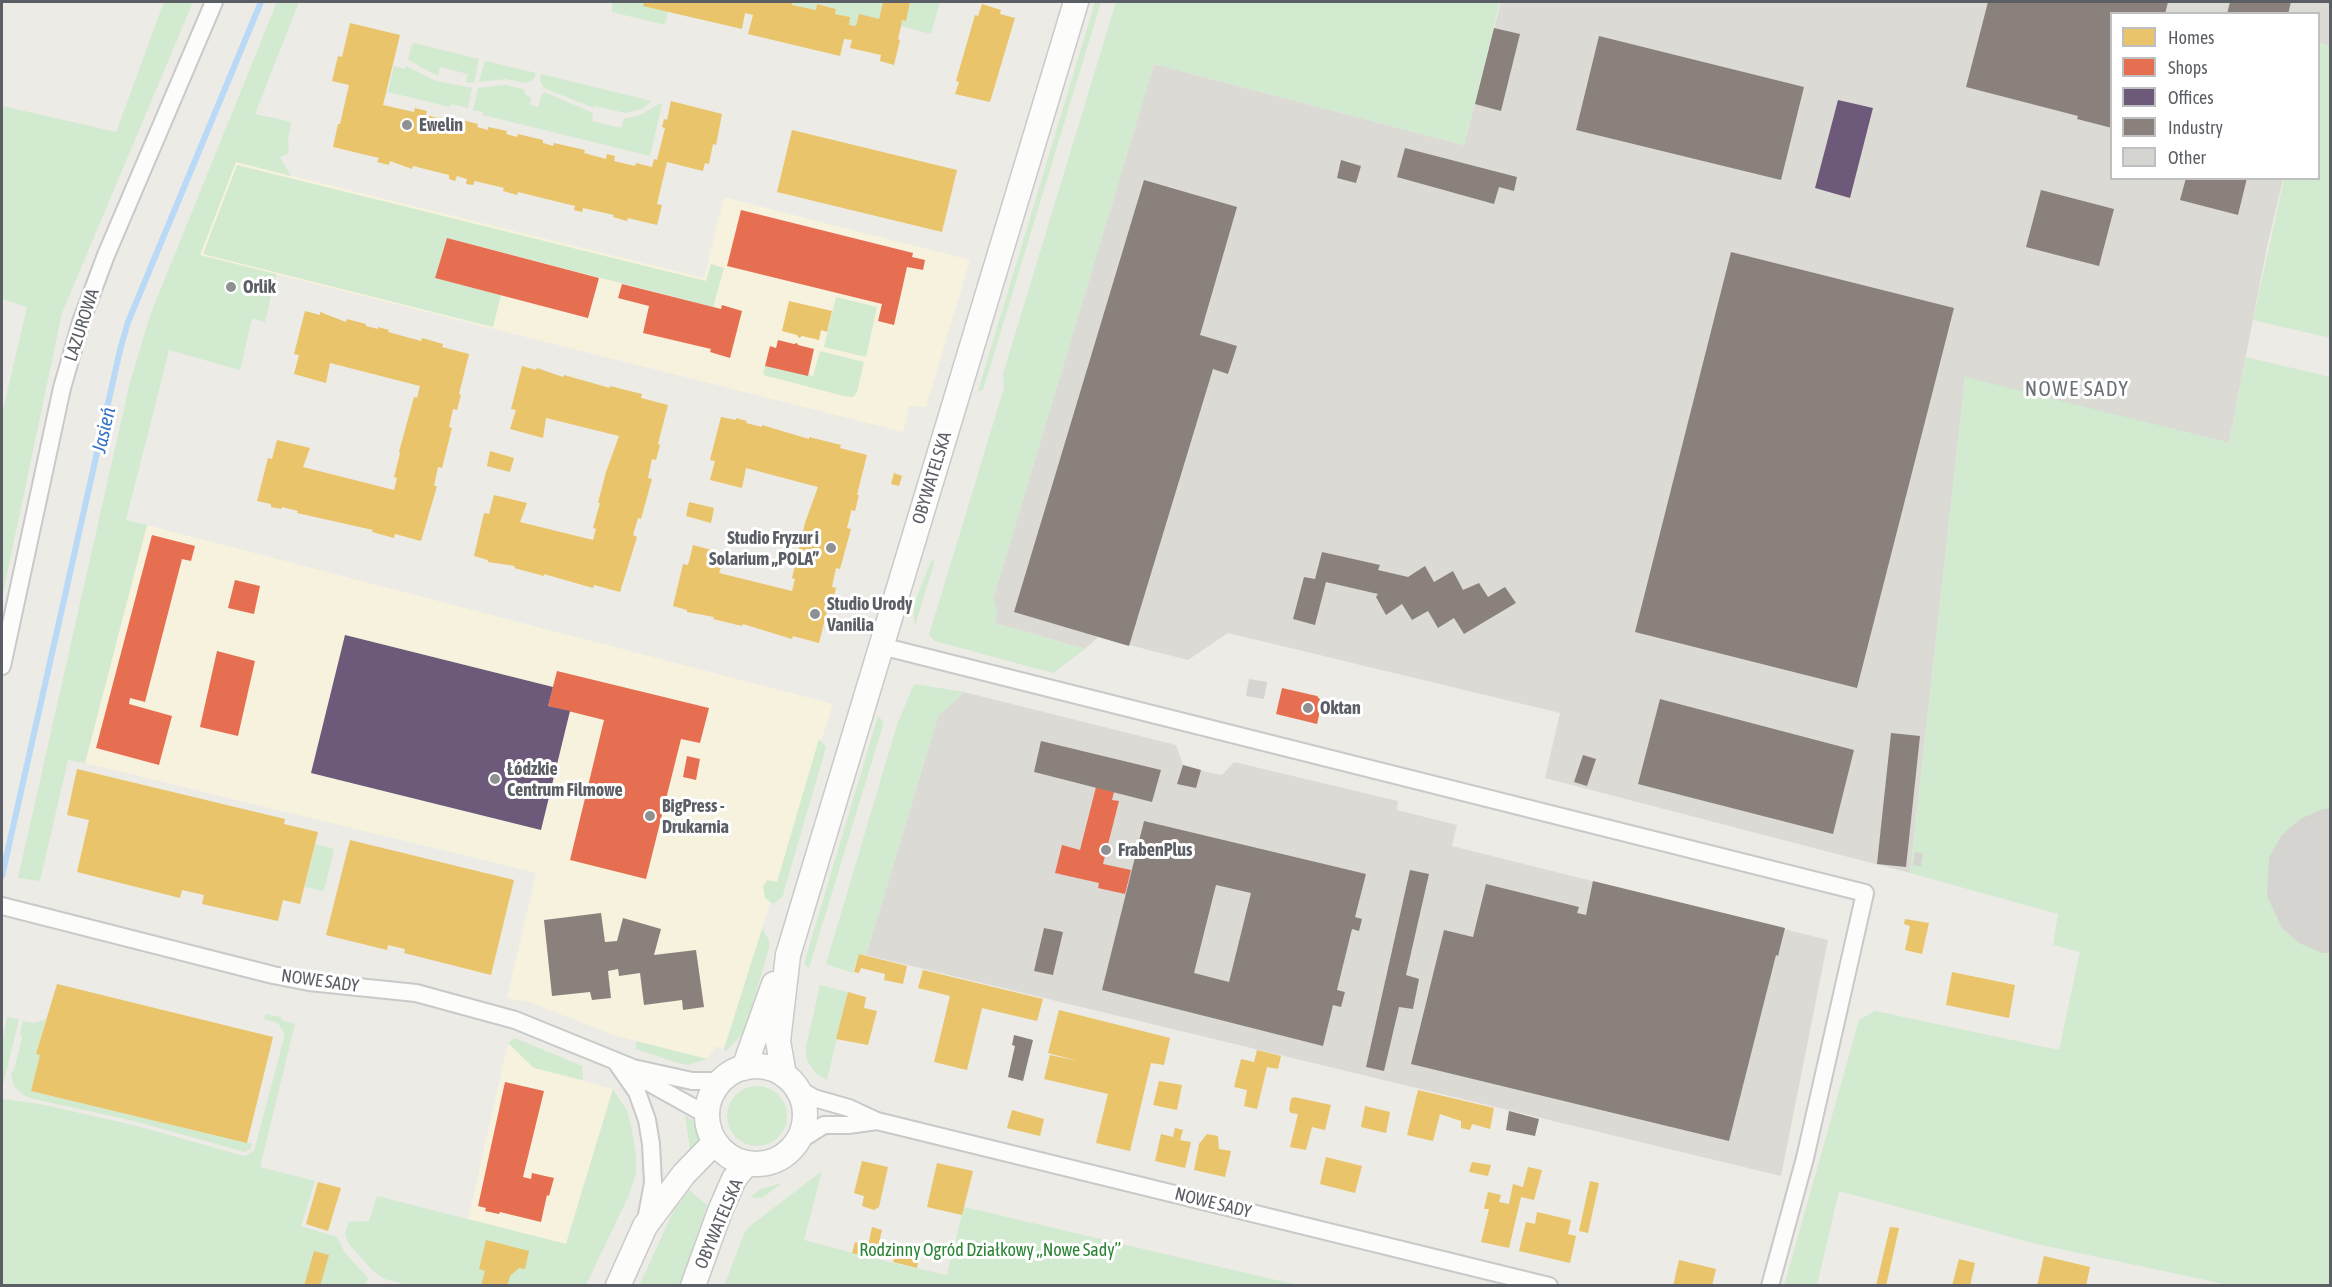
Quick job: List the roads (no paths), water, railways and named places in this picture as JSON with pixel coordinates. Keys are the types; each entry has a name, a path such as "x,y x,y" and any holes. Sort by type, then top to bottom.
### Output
{"main road":[{"name":"OBYWATELSKA","path":"744,1068 769,995 788,955 1076,2"},
{"name":"OBYWATELSKA","path":"788,955 778,1041 790,1082"},
{"path":"758,1066 772,1069 790,1082 803,1101 805,1115 803,1130 797,1142 775,1161 761,1164 734,1159 715,1142 706,1115 710,1100 722,1081 744,1068 758,1066"},
{"path":"618,1286 645,1226 684,1174 715,1142"},
{"name":"OBYWATELSKA","path":"693,1286 734,1179 747,1163"}],"street":[{"name":"LAZUROWA","path":"2,666 62,388 81,322 106,255 214,2"},
{"path":"881,646 1866,893 1805,1158 1770,1286"},
{"name":"NOWE SADY","path":"2,906 273,975 309,982 416,993 515,1020 633,1068 692,1081 722,1081"},
{"path":"616,1062 637,1092 643,1105 651,1144 652,1183 645,1226"},
{"name":"NOWE SADY","path":"633,1068 646,1081 706,1115"},
{"name":"NOWE SADY","path":"790,1082 814,1098 849,1108 877,1121 1549,1286"},
{"name":"NOWE SADY","path":"797,1142 824,1125 848,1125 877,1121"}],"waterway":[{"name":"Jasień","path":"2,876 128,322 261,2"}],"place":[{"name":"Ewelin","path":"407,125"},
{"name":"Orlik","path":"231,287"},
{"name":"Studio Fryzur i Solarium „POLA”","path":"831,548"},
{"name":"Studio Urody Vanilia","path":"815,614"},
{"name":"Oktan","path":"1308,708"},
{"name":"Łódzkie Centrum Filmowe","path":"495,779"},
{"name":"BigPress - Drukarnia","path":"650,816"},
{"name":"FrabenPlus","path":"1106,850"}],"district":[{"name":"NOWE SADY","path":"2077,389"}],"park label":[{"name":"Rodzinny Ogród Działkowy „Nowe Sady”","path":"990,1250"}]}
